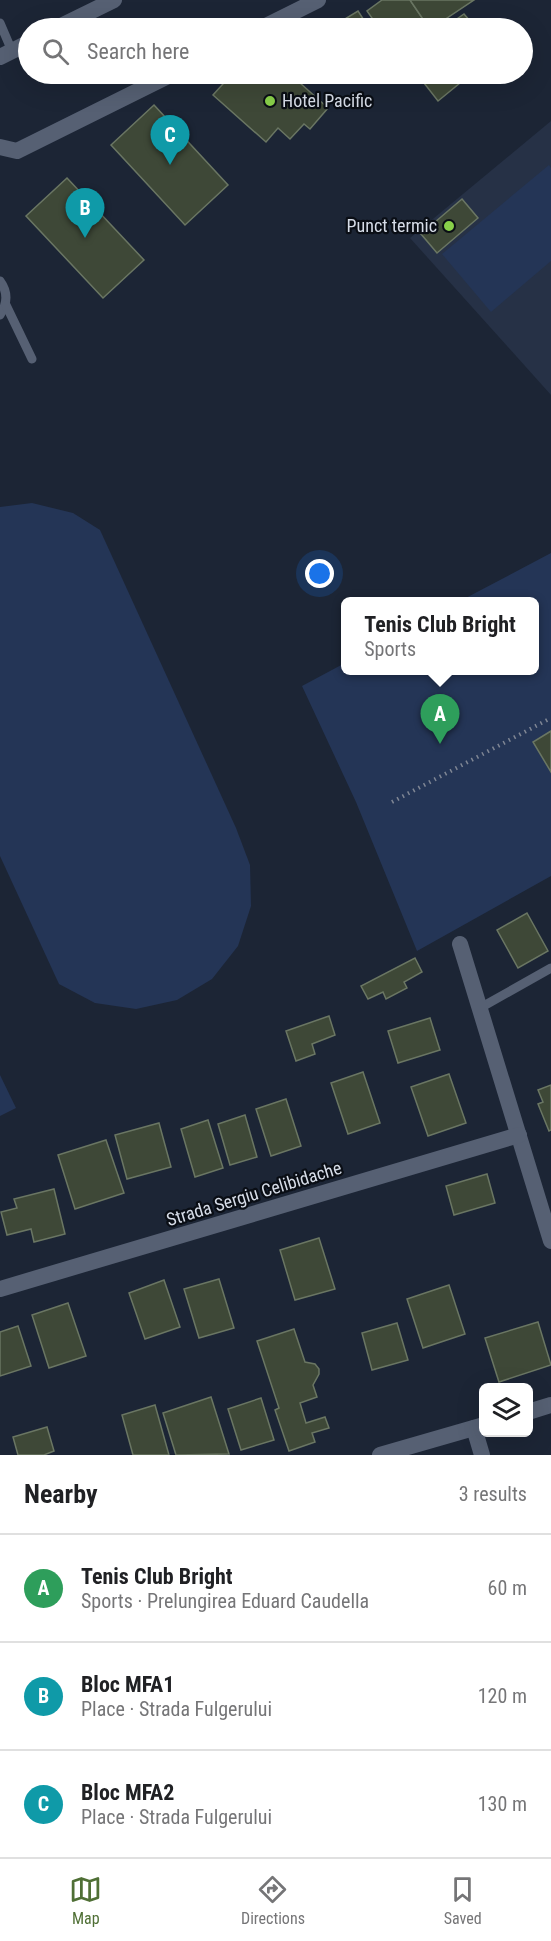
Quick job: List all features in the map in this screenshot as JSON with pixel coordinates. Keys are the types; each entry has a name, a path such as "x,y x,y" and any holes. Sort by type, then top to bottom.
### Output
{"street":[{"path":"77,18 114,0"},
{"path":"282,18 318,0"},
{"path":"1,150 16,151 152,84"},
{"path":"460,944 551,1241"},
{"name":"Strada Sergiu Celibidache","path":"0,1289 519,1135"},
{"path":"533,1410 551,1405"},
{"path":"380,1455 479,1426"},
{"path":"480,1437 482,1455"}],"lane":[{"path":"0,23 6,54"},
{"path":"0,281 5,288 6,304 32,359"},
{"path":"0,315 6,304"},
{"path":"480,1008 551,968"}],"path":[{"path":"392,802 551,718"}],"shaded area":[{"path":"551,121 551,395 410,238"},
{"path":"549,165 551,168 551,261 491,312 442,254"},
{"path":"32,503 73,513 100,530 236,828 250,865 251,906 238,946 212,979 177,1000 136,1009 95,1003 59,984 0,856 0,507"},
{"path":"551,553 551,876 417,951 356,802 302,686 341,665 341,675 539,675 539,597 468,597"},
{"path":"0,1075 16,1108 0,1116"}],"building":[{"path":"382,0 410,0 422,18 372,18 367,11"},
{"path":"410,0 474,0 447,18 422,18"},
{"path":"358,11 363,18 346,18"},
{"name":"Hotel Pacific","path":"223,84 301,84 328,108 310,129 304,124 290,139 278,128 266,142 213,95"},
{"path":"425,84 459,84 438,101"},
{"path":"154,105 228,185 185,225 111,145"},
{"path":"67,178 144,260 103,298 26,216"},
{"name":"Punct termic","path":"462,199 478,218 437,253 421,234"},
{"path":"551,731 551,772 533,742"},
{"path":"527,913 548,951 518,968 497,930"},
{"path":"415,958 422,972 404,982 407,988 386,999 383,992 368,999 361,986"},
{"path":"329,1016 335,1035 312,1044 315,1054 296,1061 286,1031"},
{"path":"430,1018 440,1050 398,1063 388,1031"},
{"path":"363,1072 380,1123 348,1134 331,1083"},
{"path":"449,1074 466,1123 428,1136 411,1087"},
{"path":"551,1085 551,1130 549,1131 538,1104 543,1102 538,1090"},
{"path":"286,1099 301,1146 271,1156 256,1109"},
{"path":"245,1115 257,1157 230,1165 218,1124"},
{"path":"208,1120 223,1168 195,1177 181,1129"},
{"path":"159,1123 171,1167 127,1179 115,1135"},
{"path":"106,1140 124,1193 75,1209 58,1155"},
{"path":"487,1174 495,1203 454,1215 446,1186"},
{"path":"54,1189 65,1234 34,1242 31,1229 7,1235 1,1212 17,1208 14,1199"},
{"path":"319,1238 335,1289 295,1300 280,1250"},
{"path":"219,1279 234,1328 199,1338 184,1289"},
{"path":"164,1280 180,1327 145,1339 129,1293"},
{"path":"449,1285 465,1334 423,1348 407,1299"},
{"path":"68,1303 86,1356 49,1368 32,1315"},
{"path":"538,1322 551,1365 499,1382 485,1338"},
{"path":"397,1323 408,1360 372,1370 362,1333"},
{"path":"18,1326 31,1366 0,1376 0,1332"},
{"path":"294,1329 305,1362 315,1364 319,1369 313,1385 317,1397 300,1403 306,1423 325,1417 329,1428 312,1433 315,1442 289,1451 275,1410 279,1408 257,1341"},
{"path":"211,1397 229,1454 176,1455 163,1413"},
{"path":"261,1398 274,1440 241,1450 228,1409"},
{"path":"155,1405 169,1455 133,1455 122,1415"},
{"path":"47,1427 54,1451 44,1455 18,1455 13,1437"}],"place":[{"name":"Hotel Pacific","path":"270,101"},
{"name":"Bloc MFA2","path":"170,165"},
{"name":"Punct termic","path":"449,226"},
{"name":"Bloc MFA1","path":"85,238"},
{"name":"Tenis Club Bright","path":"440,744"}]}
